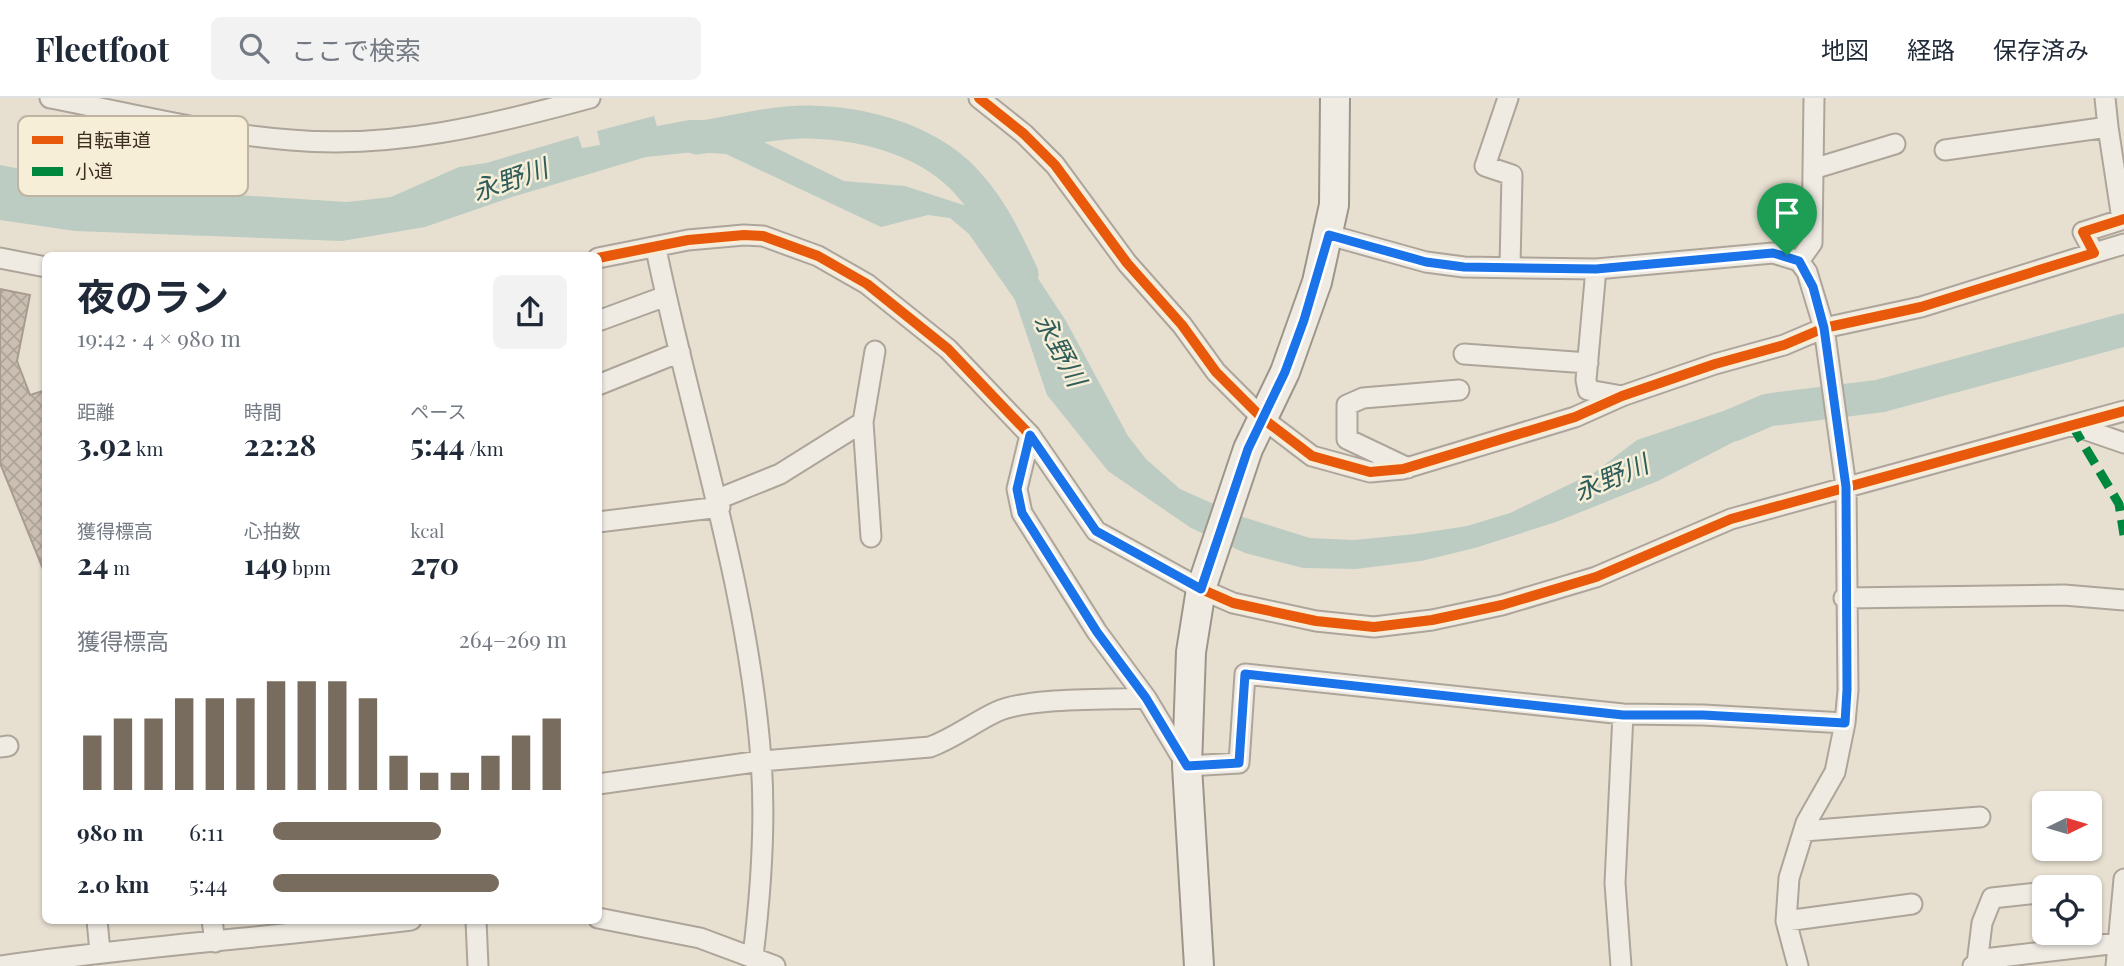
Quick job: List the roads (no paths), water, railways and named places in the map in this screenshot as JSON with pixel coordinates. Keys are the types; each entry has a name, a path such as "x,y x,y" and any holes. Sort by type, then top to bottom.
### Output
{"street":[{"path":"50,98 151,116"},
{"path":"248,133 291,141 381,141 449,134 590,98"},
{"path":"979,98 1024,134 1055,165 1127,263 1182,325 1216,372 1262,418 1312,456 1370,472 1408,468 1574,417 1622,396 1714,364 1784,345 1824,328 1921,307 2124,244"},
{"path":"1199,966 1187,766 1191,652 1203,582 1248,449 1285,372 1304,320 1329,235 1336,172 1335,98"},
{"path":"1508,98 1485,166 1512,175 1510,266"},
{"path":"1799,261 1812,243 1814,98"},
{"path":"2094,253 2083,232 2123,219 2105,98"},
{"path":"1945,150 2108,127"},
{"path":"1813,169 1895,144"},
{"path":"602,257 656,249 688,240 744,235 763,236 818,256 867,284 948,349 1030,435 1096,531 1203,582 1233,603 1317,621 1374,626 1432,620 1502,605 1596,576 1731,519 1844,478 2124,411"},
{"path":"1329,235 1426,262 1464,267 1596,269 1773,253 1799,261 1813,287 1824,328 1844,478 1847,690 1845,723 1835,772 1804,831 1789,878 1786,921 1798,966"},
{"path":"656,249 719,503 749,660 761,761 762,885 753,956"},
{"path":"0,258 42,266"},
{"path":"1596,269 1588,390 1622,396"},
{"path":"602,320 666,296"},
{"path":"871,537 863,422 875,351"},
{"path":"602,383 680,352"},
{"path":"1464,354 1588,362"},
{"path":"1408,468 1347,439 1347,405 1363,398 1459,390"},
{"path":"602,521 719,503 780,474 863,422"},
{"path":"2072,425 2124,443"},
{"path":"1030,435 1017,489 1022,513 1097,632 1146,698 1187,766"},
{"path":"1844,598 2064,595 2124,600"},
{"path":"1187,766 1239,763 1245,674 1623,715 1703,715 1845,723"},
{"path":"602,783 761,761 930,747 954,738 998,711 1029,705 1146,698"},
{"path":"1621,966 1615,883 1623,715"},
{"path":"1804,831 1980,817"},
{"path":"2116,966 2124,879"},
{"path":"1975,965 1982,923 1992,898 2032,894"},
{"path":"1786,921 1912,904"},
{"path":"602,919 700,938 775,966"},
{"path":"97,924 100,952"},
{"path":"213,924 215,942"},
{"path":"1,966 100,952 215,942 282,928 346,924"},
{"path":"477,924 478,966"},
{"path":"1975,965 1984,959 2118,943"}],"water":[{"path":"654,116 657,126 689,120 718,120 844,181 905,186 982,211 1022,254 1066,321 1128,436 1146,459 1180,489 1243,517 1310,538 1354,540 1467,526 1510,513 1595,472 1637,440 1771,395 1780,418 1658,481 1556,522 1475,548 1421,561 1356,569 1303,568 1245,553 1191,528 1108,471 1047,395 1015,300 969,234 950,218 928,215 881,227 726,154 694,152 646,157 512,197 425,227 342,241 75,231 0,220 0,165 18,169 18,196 248,196 347,202 391,197 459,167 486,163 578,136 582,148 600,145 597,131"}],"waterway":[{"name":"永野川","path":"697,138 767,125 808,122 853,126 918,146 955,171 971,187 1006,240 1022,274"},
{"name":"永野川","path":"1733,425 1768,410 1880,396 2124,330"}]}
